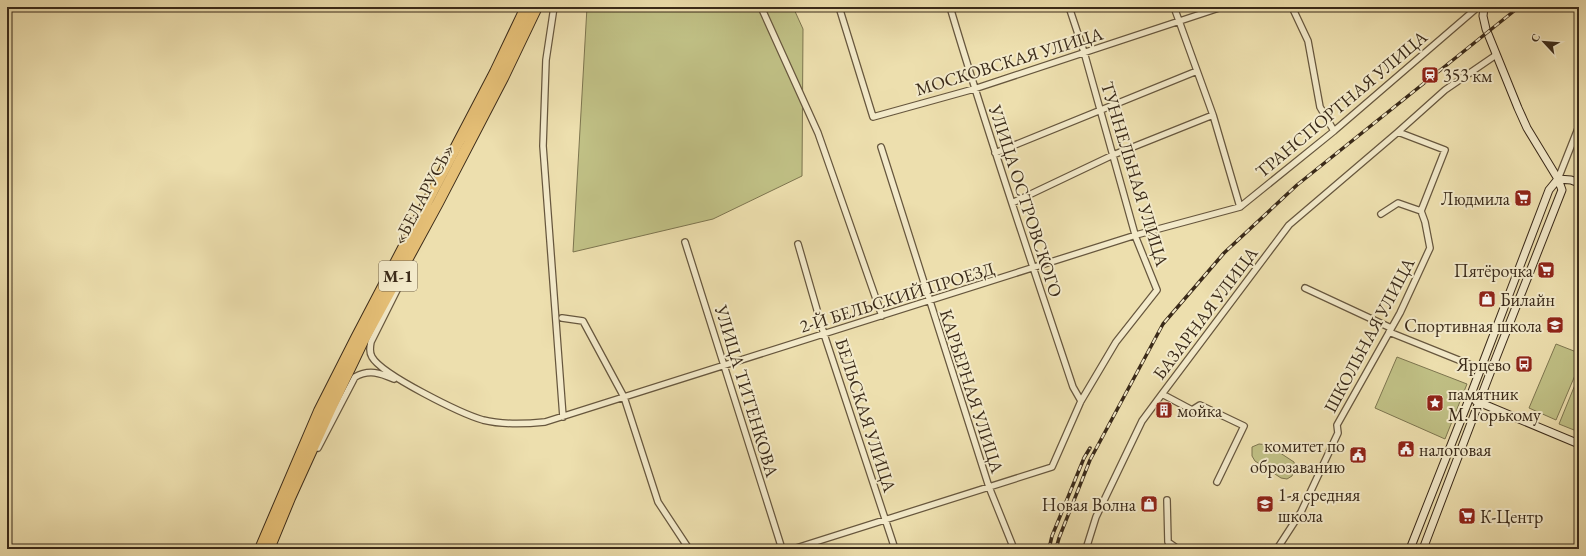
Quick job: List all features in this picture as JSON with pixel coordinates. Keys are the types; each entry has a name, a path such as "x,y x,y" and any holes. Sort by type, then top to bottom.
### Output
{"highway":[{"name":"«БЕЛАРУСЬ»","path":"260,549 319,412 495,72 526,7"},
{"name":"«БЕЛАРУСЬ»","path":"269,549 330,408 364,339 438,203 503,78 537,7"}],"main road":[{"path":"1423,549 1562,190 1558,179 1527,128 1486,28 1483,16 1484,7"},
{"path":"1558,179 1571,180 1579,183"},
{"path":"1410,549 1470,399 1549,190 1558,179"},
{"path":"1470,399 1579,444"}],"street":[{"path":"554,7 546,60 543,146 563,417"},
{"path":"762,7 818,132 882,316"},
{"name":"МОСКОВСКАЯ УЛИЦА","path":"838,7 872,117 974,89 1222,7"},
{"name":"УЛИЦА ОСТРОВСКОГО","path":"950,7 974,89 995,153 1073,387 1081,401"},
{"name":"ТУННЕЛЬНАЯ УЛИЦА","path":"988,487 1052,467 1081,401 1116,342 1157,290 1136,235 1084,52 1069,7"},
{"path":"1174,7 1213,115 1240,207"},
{"path":"1292,7 1308,41 1320,107 1334,131"},
{"name":"ТРАНСПОРТНАЯ УЛИЦА","path":"1240,207 1334,131 1478,7"},
{"name":"БАЗАРНАЯ УЛИЦА","path":"1086,549 1096,517 1142,421 1289,225 1445,90 1496,55"},
{"path":"995,153 1197,71"},
{"path":"1012,203 1113,155 1213,115"},
{"path":"1558,179 1579,126"},
{"path":"1381,214 1398,203 1421,210 1445,150 1398,132"},
{"name":"КАРЬЕРНАЯ УЛИЦА","path":"880,147 988,487 1014,549"},
{"path":"406,383 376,362 371,356 370,347 438,203"},
{"name":"2-Й БЕЛЬСКИЙ ПРОЕЗД","path":"406,383 461,412 483,420 525,424 545,422 1136,235 1240,207"},
{"name":"ШКОЛЬНАЯ УЛИЦА","path":"1276,549 1301,512 1338,432 1337,425 1400,313 1430,248 1421,210"},
{"name":"УЛИЦА ТИТЕНКОВА","path":"685,242 782,549"},
{"name":"БЕЛЬСКАЯ УЛИЦА","path":"798,244 824,334 895,549"},
{"path":"1305,288 1390,330 1481,369"},
{"path":"562,318 583,320 624,397 658,502 689,549"},
{"path":"290,498 356,377 362,373 372,371 406,383"},
{"path":"1162,394 1192,410 1200,405 1244,426 1217,482"},
{"path":"792,549 988,487"},
{"path":"1167,500 1168,542 1178,549"}],"green space":[{"path":"587,7 793,7 803,29 802,176 713,219 573,252"},
{"path":"1556,344 1579,353 1579,366 1556,420 1529,408"},
{"path":"1397,357 1467,384 1445,439 1375,408"},
{"path":"1579,375 1579,432 1559,424"},
{"path":"1259,444 1268,445 1294,462 1295,468 1292,476 1287,479 1281,478 1255,461 1252,456 1252,447"}],"railway":[{"path":"1056,549 1090,460 1163,324 1224,253 1297,185 1519,7"},
{"path":"1049,549 1052,536 1084,458 1090,448"}],"place":[{"name":"353 км","path":"1430,75"},
{"name":"Людмила","path":"1523,198"},
{"name":"Пятёрочка","path":"1546,270"},
{"name":"Билайн","path":"1487,299"},
{"name":"Спортивная школа","path":"1555,325"},
{"name":"Ярцево","path":"1524,364"},
{"name":"памятник М. Горькому","path":"1435,403"},
{"name":"мойка","path":"1164,410"},
{"name":"налоговая","path":"1406,449"},
{"name":"комитет по оброзаванию","path":"1358,455"},
{"name":"Новая Волна","path":"1149,504"},
{"name":"1-я средняя школа","path":"1265,504"},
{"name":"К-Центр","path":"1467,516"}]}
